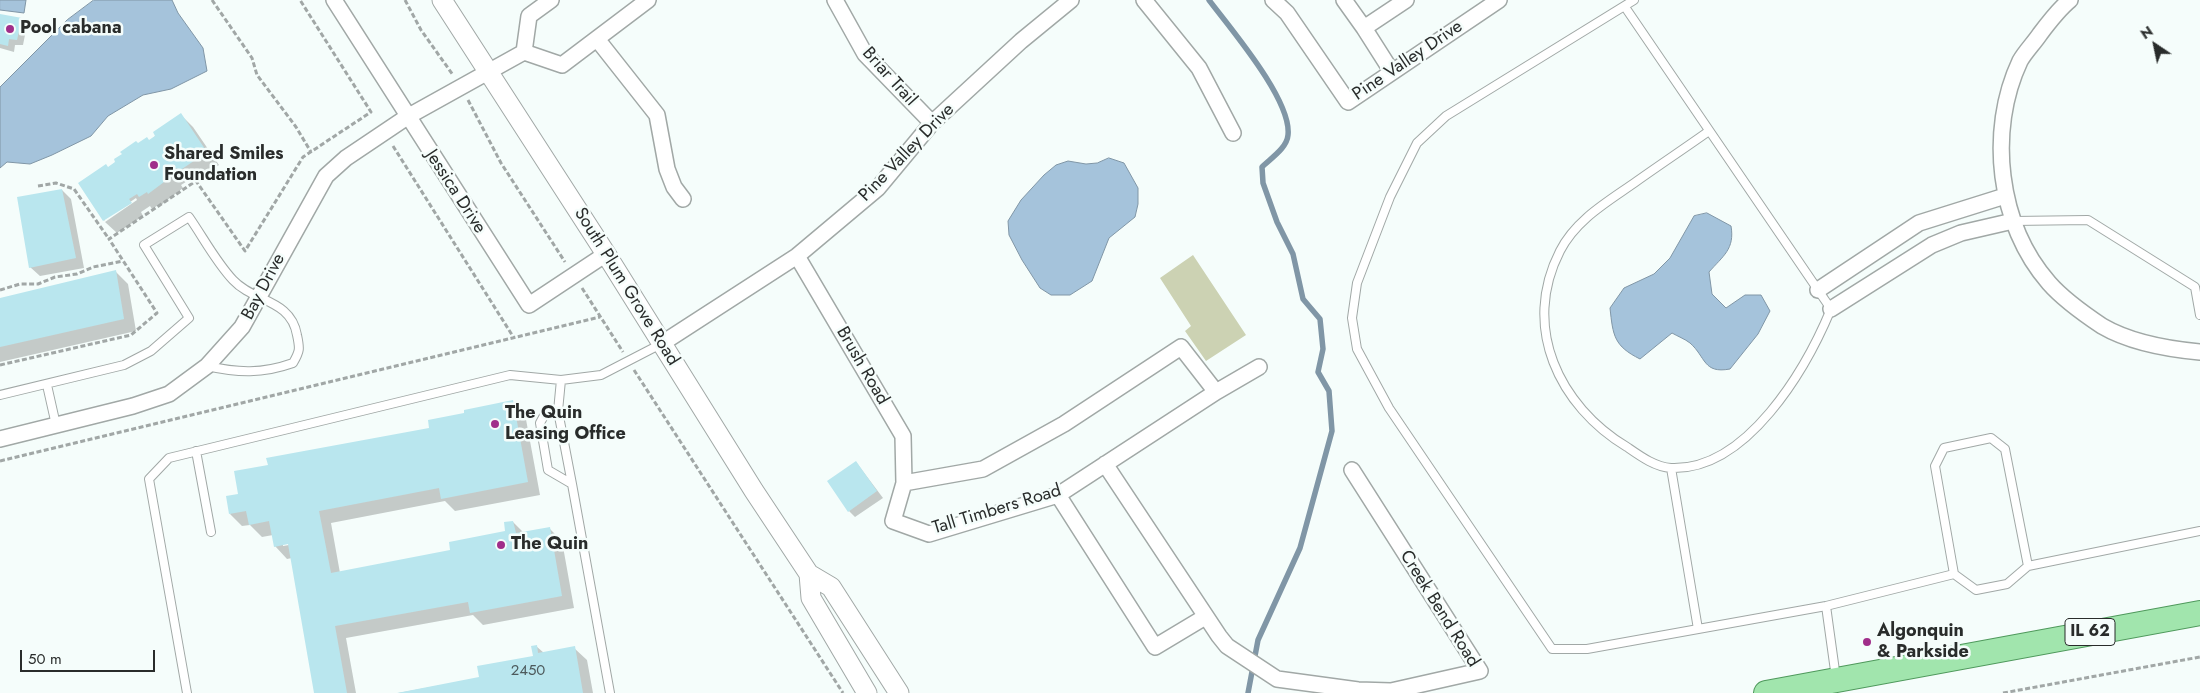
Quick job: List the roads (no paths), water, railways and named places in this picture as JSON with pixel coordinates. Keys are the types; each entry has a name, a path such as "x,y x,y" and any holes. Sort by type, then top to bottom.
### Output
{"main road":[{"name":"IL 62","path":"1766,693 1837,689 2200,613"}],"street":[{"name":"Jessica Drive","path":"334,0 407,117 529,305 606,254"},
{"name":"South Plum Grove Road","path":"442,0 809,574 830,587 899,693"},
{"path":"551,0 528,16 524,52 562,65 648,0"},
{"name":"Briar Trail","path":"835,0 865,54 932,124"},
{"name":"Pine Valley Drive","path":"661,344 797,256 878,188 932,124 1021,41 1070,0"},
{"path":"1144,0 1199,68 1233,133"},
{"name":"Pine Valley Drive","path":"1273,0 1287,13 1348,102 1499,0"},
{"path":"1344,0 1392,72"},
{"path":"1364,28 1406,0"},
{"path":"2070,0 2020,60 2007,98 2001,139 2005,196 2013,221 2030,255 2049,282 2103,326 2138,341 2172,350 2200,352"},
{"path":"597,39 657,115 667,169 674,187 682,200"},
{"name":"Bay Drive","path":"0,439 133,406 169,394 207,366 242,327 258,295 326,176 346,158 407,117 524,52"},
{"path":"1818,290 1919,223 2005,196"},
{"path":"1831,309 1932,245 1961,233 2013,221"},
{"name":"Brush Road","path":"797,256 903,436 904,482"},
{"path":"904,482 983,469 1064,424 1181,347 1216,392"},
{"name":"Tall Timbers Road","path":"904,482 892,521 929,534 1058,495 1216,392 1259,367"},
{"name":"Creek Bend Road","path":"1105,464 1227,646 1277,679 1358,690 1391,691 1480,671 1352,470"},
{"path":"1058,495 1155,647 1206,617"},
{"name":"South Plum Grove Road","path":"809,574 811,598 867,693"}],"lane":[{"path":"1634,0 1446,116 1417,143 1390,197 1357,283 1352,318 1357,349 1389,408 1552,650 1587,649 1826,606 1954,574"},
{"path":"1625,7 1831,309 1819,338 1786,393 1753,431 1736,446 1718,456 1693,465 1670,468 1652,462 1608,436 1585,414 1569,395 1551,361 1544,310 1553,268 1560,250 1574,229 1592,212 1709,131"},
{"path":"0,395 124,365 151,351 189,318 144,245 189,217 233,280 243,289 284,309 296,327 300,350 293,364 274,370 236,373 207,366"},
{"path":"2013,221 2088,220 2195,287 2200,315"},
{"path":"187,693 149,479 169,458 510,375 561,380 601,374 629,362 661,344"},
{"path":"561,380 558,411 610,693"},
{"path":"47,385 56,425"},
{"path":"558,411 546,412 540,423 548,470 572,484"},
{"path":"2028,566 2005,449 1991,438 1944,448 1935,466 1954,574 1976,590 2007,584 2028,566 2200,531"},
{"path":"196,451 211,532"},
{"path":"1670,468 1698,629"},
{"path":"1826,606 1837,689"}],"water":[{"path":"0,0 26,0 24,13 0,10"},
{"path":"94,0 172,0 178,13 203,48 207,71 171,89 143,95 108,116 91,136 52,155 30,164 7,162 0,168 0,87 67,20"},
{"path":"1109,158 1124,163 1138,188 1138,204 1135,217 1109,238 1092,281 1070,295 1051,295 1040,288 1022,260 1009,235 1008,221 1021,200 1056,165 1068,161 1086,164 1097,163"},
{"path":"1707,213 1731,226 1732,234 1727,252 1709,272 1712,294 1726,308 1745,295 1761,295 1770,311 1758,334 1730,369 1721,370 1710,367 1690,343 1672,333 1640,359 1620,345 1616,339 1610,308 1624,288 1654,274 1670,258 1694,216"}],"waterway":[{"path":"1209,0 1258,65 1270,84 1287,120 1287,140 1282,148 1262,167 1263,183 1277,222 1293,254 1303,299 1320,319 1323,349 1318,372 1329,391 1332,431 1300,548 1258,640 1248,693"}],"place":[{"name":"Pool cabana","path":"10,29"},
{"name":"Shared Smiles Foundation","path":"154,165"},
{"name":"The Quin Leasing Office","path":"495,424"},
{"name":"The Quin","path":"501,545"},
{"name":"Algonquin & Parkside","path":"1867,642"}]}
